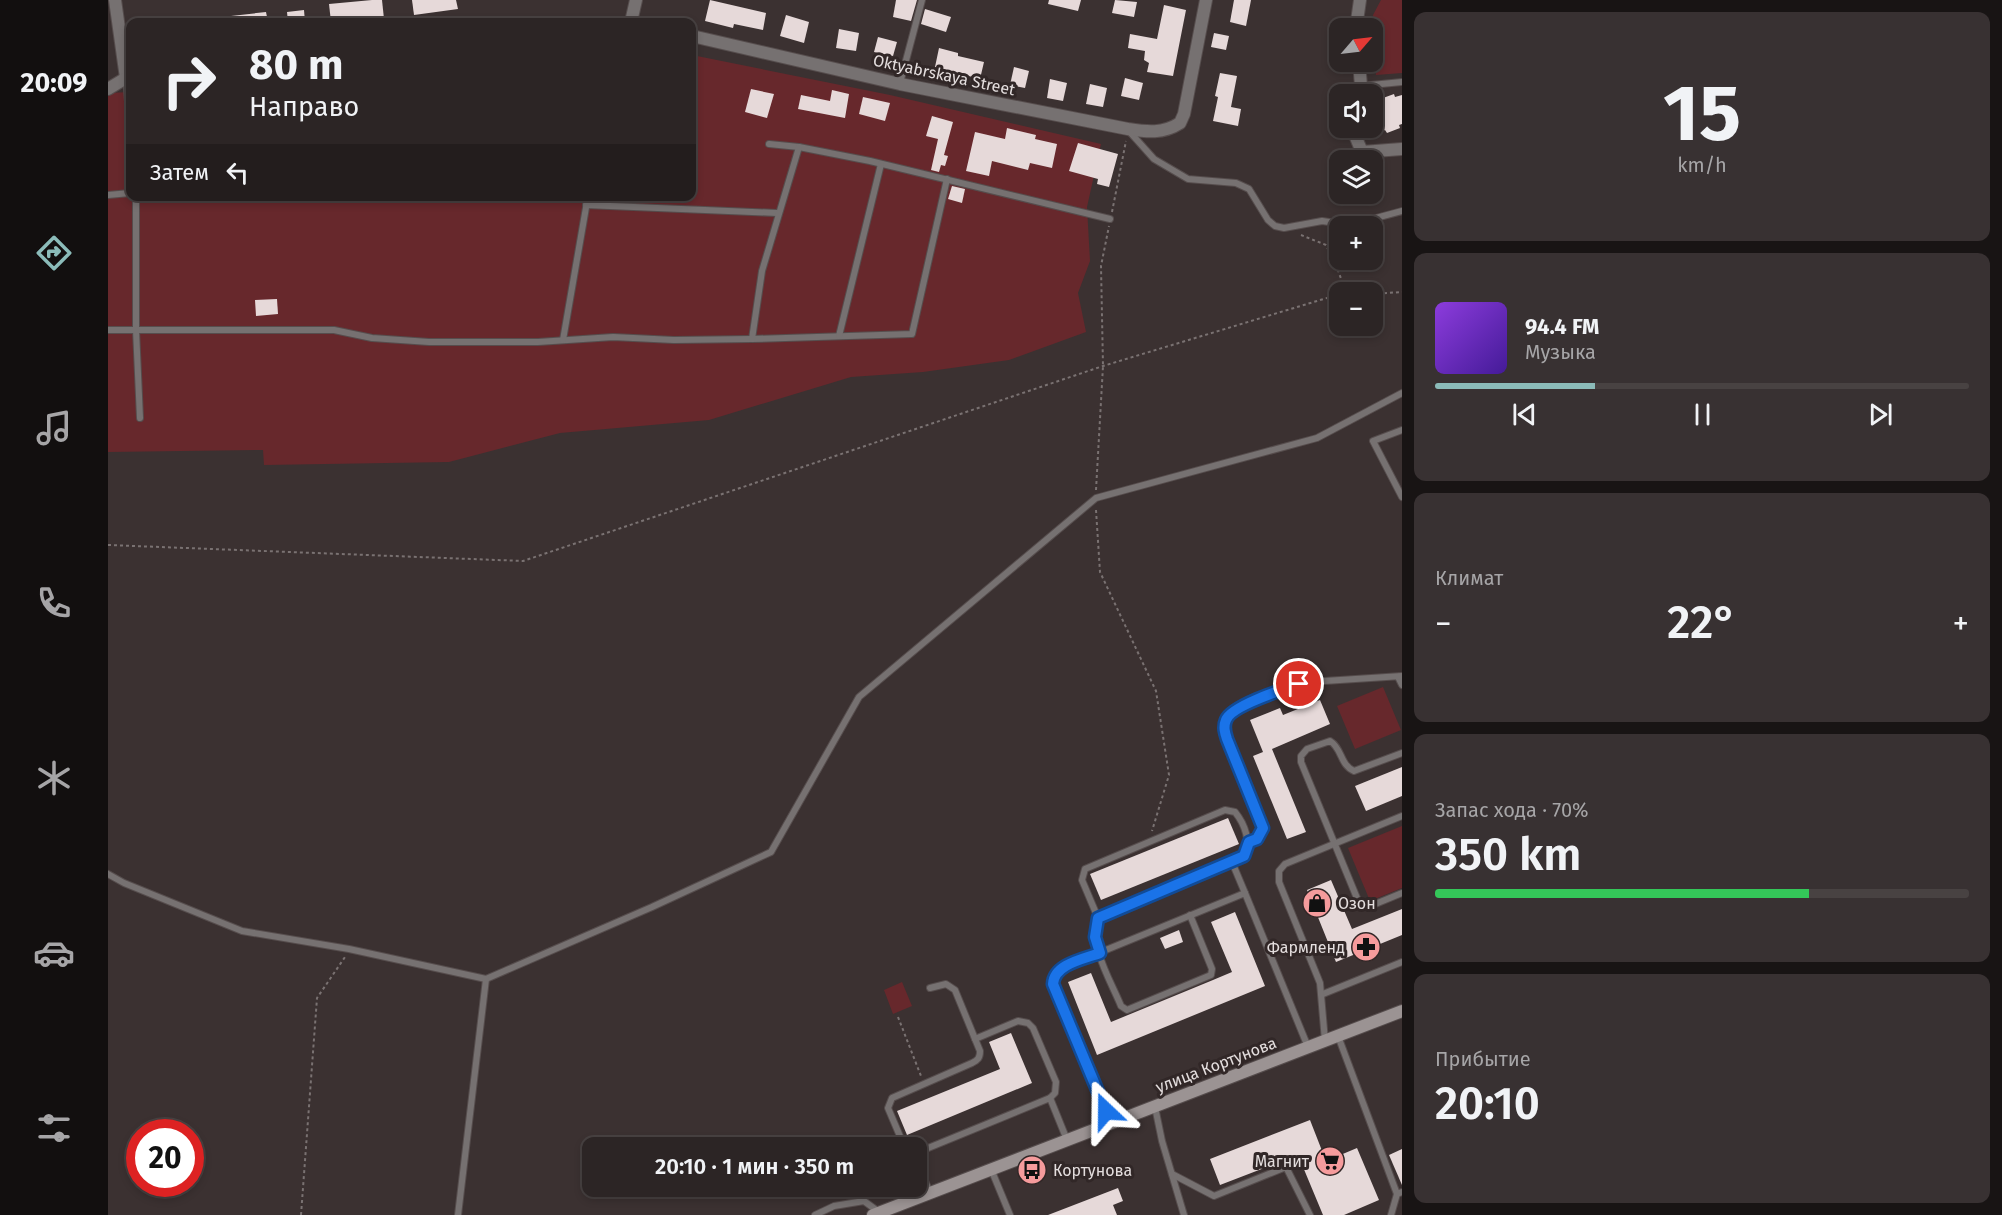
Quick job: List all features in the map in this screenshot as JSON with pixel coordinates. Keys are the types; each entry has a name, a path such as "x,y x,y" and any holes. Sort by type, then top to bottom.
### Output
{"main road":[{"name":"улица Кортунова","path":"876,1214 1402,1011"}],"street":[{"path":"115,0 126,66"},
{"path":"632,18 636,0"},
{"path":"1357,18 1360,0"},
{"name":"Oktyabrskaya Street","path":"696,37 900,84 1152,132 1162,131 1180,123 1184,114 1203,1"},
{"path":"108,89 126,79"},
{"path":"1356,138 1362,152 1402,148"}],"lane":[{"path":"900,84 922,0"},
{"path":"1383,85 1402,82"},
{"path":"1128,129 1154,159 1188,179 1236,183 1249,189 1268,220 1275,226 1284,228 1322,220 1350,225 1402,211"},
{"path":"770,144 799,147 881,164 1110,219"},
{"path":"752,339 762,271 777,213 799,147"},
{"path":"839,336 881,164"},
{"path":"108,330 334,330 372,338 429,342 614,337 674,340 752,339 912,333 947,179"},
{"path":"108,195 126,193"},
{"path":"136,201 136,330 140,418"},
{"path":"563,340 587,201"},
{"path":"586,205 777,213"},
{"path":"108,874 124,883 242,931 350,950 486,979 652,907 771,852 859,697 1096,498 1317,438 1402,393"},
{"path":"1402,430 1373,441 1402,497"},
{"path":"1249,842 1257,839 1263,828 1224,729 1229,714 1299,684 1400,677 1402,685"},
{"path":"1402,753 1354,771 1345,764 1337,747 1330,741 1303,752 1301,762 1359,903 1363,906 1373,906 1402,893"},
{"path":"1098,918 1244,856 1249,842 1238,815 1234,812 1225,810 1089,867 1083,873 1082,880 1098,918 1095,937 1100,953 1121,1006 1127,1010 1211,975 1212,969 1190,915"},
{"path":"1325,1041 1323,994 1319,978 1278,876 1285,864 1402,816"},
{"path":"1232,862 1308,1047"},
{"path":"1111,1123 1053,984 1055,975 1062,968 1245,893"},
{"path":"1323,994 1402,962"},
{"path":"458,1215 486,979"},
{"path":"900,1137 888,1108 889,1102 896,1095 978,1060 980,1051 955,990 946,984 930,988"},
{"path":"927,1148 1055,1094 1056,1082 1033,1028 1028,1023 1018,1022 975,1039"},
{"path":"1338,1036 1400,1193 1391,1215"},
{"path":"1050,1098 1067,1140"},
{"path":"1155,1106 1162,1141 1184,1215"},
{"path":"1172,1174 1214,1196 1286,1167 1310,1215"},
{"path":"991,1169 1010,1215"},
{"path":"927,1186 930,1193"},
{"path":"815,1215 834,1206 864,1201 876,1214"}],"path":[{"path":"1284,228 1326,245 1342,282"},
{"path":"1383,293 1402,292"},
{"path":"108,544 523,561 1103,366 1329,297"},
{"path":"301,1215 317,998 350,950"},
{"path":"898,1017 924,1083"}],"shaded area":[{"path":"1381,0 1402,0 1402,73 1376,75 1376,72 1383,72 1383,18 1373,18"},
{"path":"696,56 890,95 1101,144 1087,207 1090,261 1078,293 1086,332 1009,360 923,372 851,377 709,420 560,433 449,462 264,465 263,450 108,452 108,93 126,92 126,201 696,201"},
{"path":"1383,687 1401,730 1355,749 1337,706"},
{"path":"1402,826 1402,888 1370,901 1348,848"},
{"path":"902,982 912,1006 893,1014 884,990"}],"building":[{"path":"382,0 384,18 331,18 329,4"},
{"path":"412,0 456,0 458,9 414,15"},
{"path":"710,0 766,13 763,30 734,24 733,28 705,21"},
{"path":"896,0 917,0 911,21 893,17"},
{"path":"1049,0 1081,0 1078,11 1048,4"},
{"path":"1115,0 1137,2 1134,17 1112,13"},
{"path":"1234,0 1251,0 1246,26 1230,22"},
{"path":"1164,5 1186,10 1173,76 1147,72 1149,63 1144,60 1145,51 1128,48 1130,34 1157,39"},
{"path":"925,9 951,17 946,32 921,24"},
{"path":"304,10 305,18 288,18 287,12"},
{"path":"266,12 267,18 231,18 231,16"},
{"path":"786,15 809,22 804,43 780,36"},
{"path":"839,29 859,33 856,51 836,48"},
{"path":"1214,33 1229,36 1226,50 1211,47"},
{"path":"878,37 897,42 893,56 874,52"},
{"path":"939,48 958,53 958,56 984,62 980,79 935,67"},
{"path":"1014,67 1029,71 1025,88 1010,85"},
{"path":"1220,73 1237,76 1231,107 1241,109 1238,126 1213,121"},
{"path":"1125,78 1143,83 1139,100 1121,96"},
{"path":"1050,79 1067,83 1063,101 1047,98"},
{"path":"1090,84 1107,88 1103,107 1086,104"},
{"path":"751,89 774,94 767,118 745,112"},
{"path":"832,90 849,94 845,118 798,109 801,95 830,101"},
{"path":"1394,94 1395,97 1402,95 1402,124 1399,125 1400,128 1387,133 1383,131 1383,98"},
{"path":"863,97 890,103 885,121 859,114"},
{"path":"932,116 953,122 944,155 948,156 945,166 941,165 939,172 931,170 938,139 926,136"},
{"path":"1007,128 1036,135 1035,139 1057,144 1052,168 1030,163 1028,170 992,161 989,176 966,171 975,132 1005,139"},
{"path":"1078,143 1118,154 1109,187 1097,184 1098,179 1069,171"},
{"path":"952,186 965,189 962,203 948,199"},
{"path":"277,299 278,314 256,316 255,300"},
{"path":"1320,700 1330,724 1272,749 1306,832 1287,839 1253,756 1263,752 1250,720 1280,708 1283,715"},
{"path":"1402,767 1402,796 1366,811 1355,786"},
{"path":"1228,818 1239,844 1101,900 1090,874"},
{"path":"1331,880 1352,929 1402,909 1402,935 1336,962 1307,890"},
{"path":"1235,912 1265,986 1097,1055 1068,982 1091,973 1111,1022 1213,980 1232,972 1211,922"},
{"path":"1179,930 1183,942 1165,949 1160,938"},
{"path":"1011,1033 1032,1083 907,1135 897,1111 1000,1069 989,1042"},
{"path":"1310,1120 1326,1161 1357,1148 1379,1200 1344,1215 1323,1215 1298,1155 1220,1185 1210,1159"},
{"path":"1402,1149 1402,1185 1389,1155"},
{"path":"1118,1188 1123,1201 1113,1205 1117,1215 1048,1215"}],"place":[{"name":"Озон","path":"1317,903"},
{"name":"Фармленд","path":"1366,947"},
{"name":"Магнит","path":"1330,1161"},
{"name":"Кортунова","path":"1032,1170"}],"route":[{"path":"1106,1111 1053,984 1055,975 1062,968 1100,953 1095,937 1098,918 1244,856 1249,842 1257,839 1263,828 1227,739 1224,729 1226,720 1235,710 1299,684"}]}
